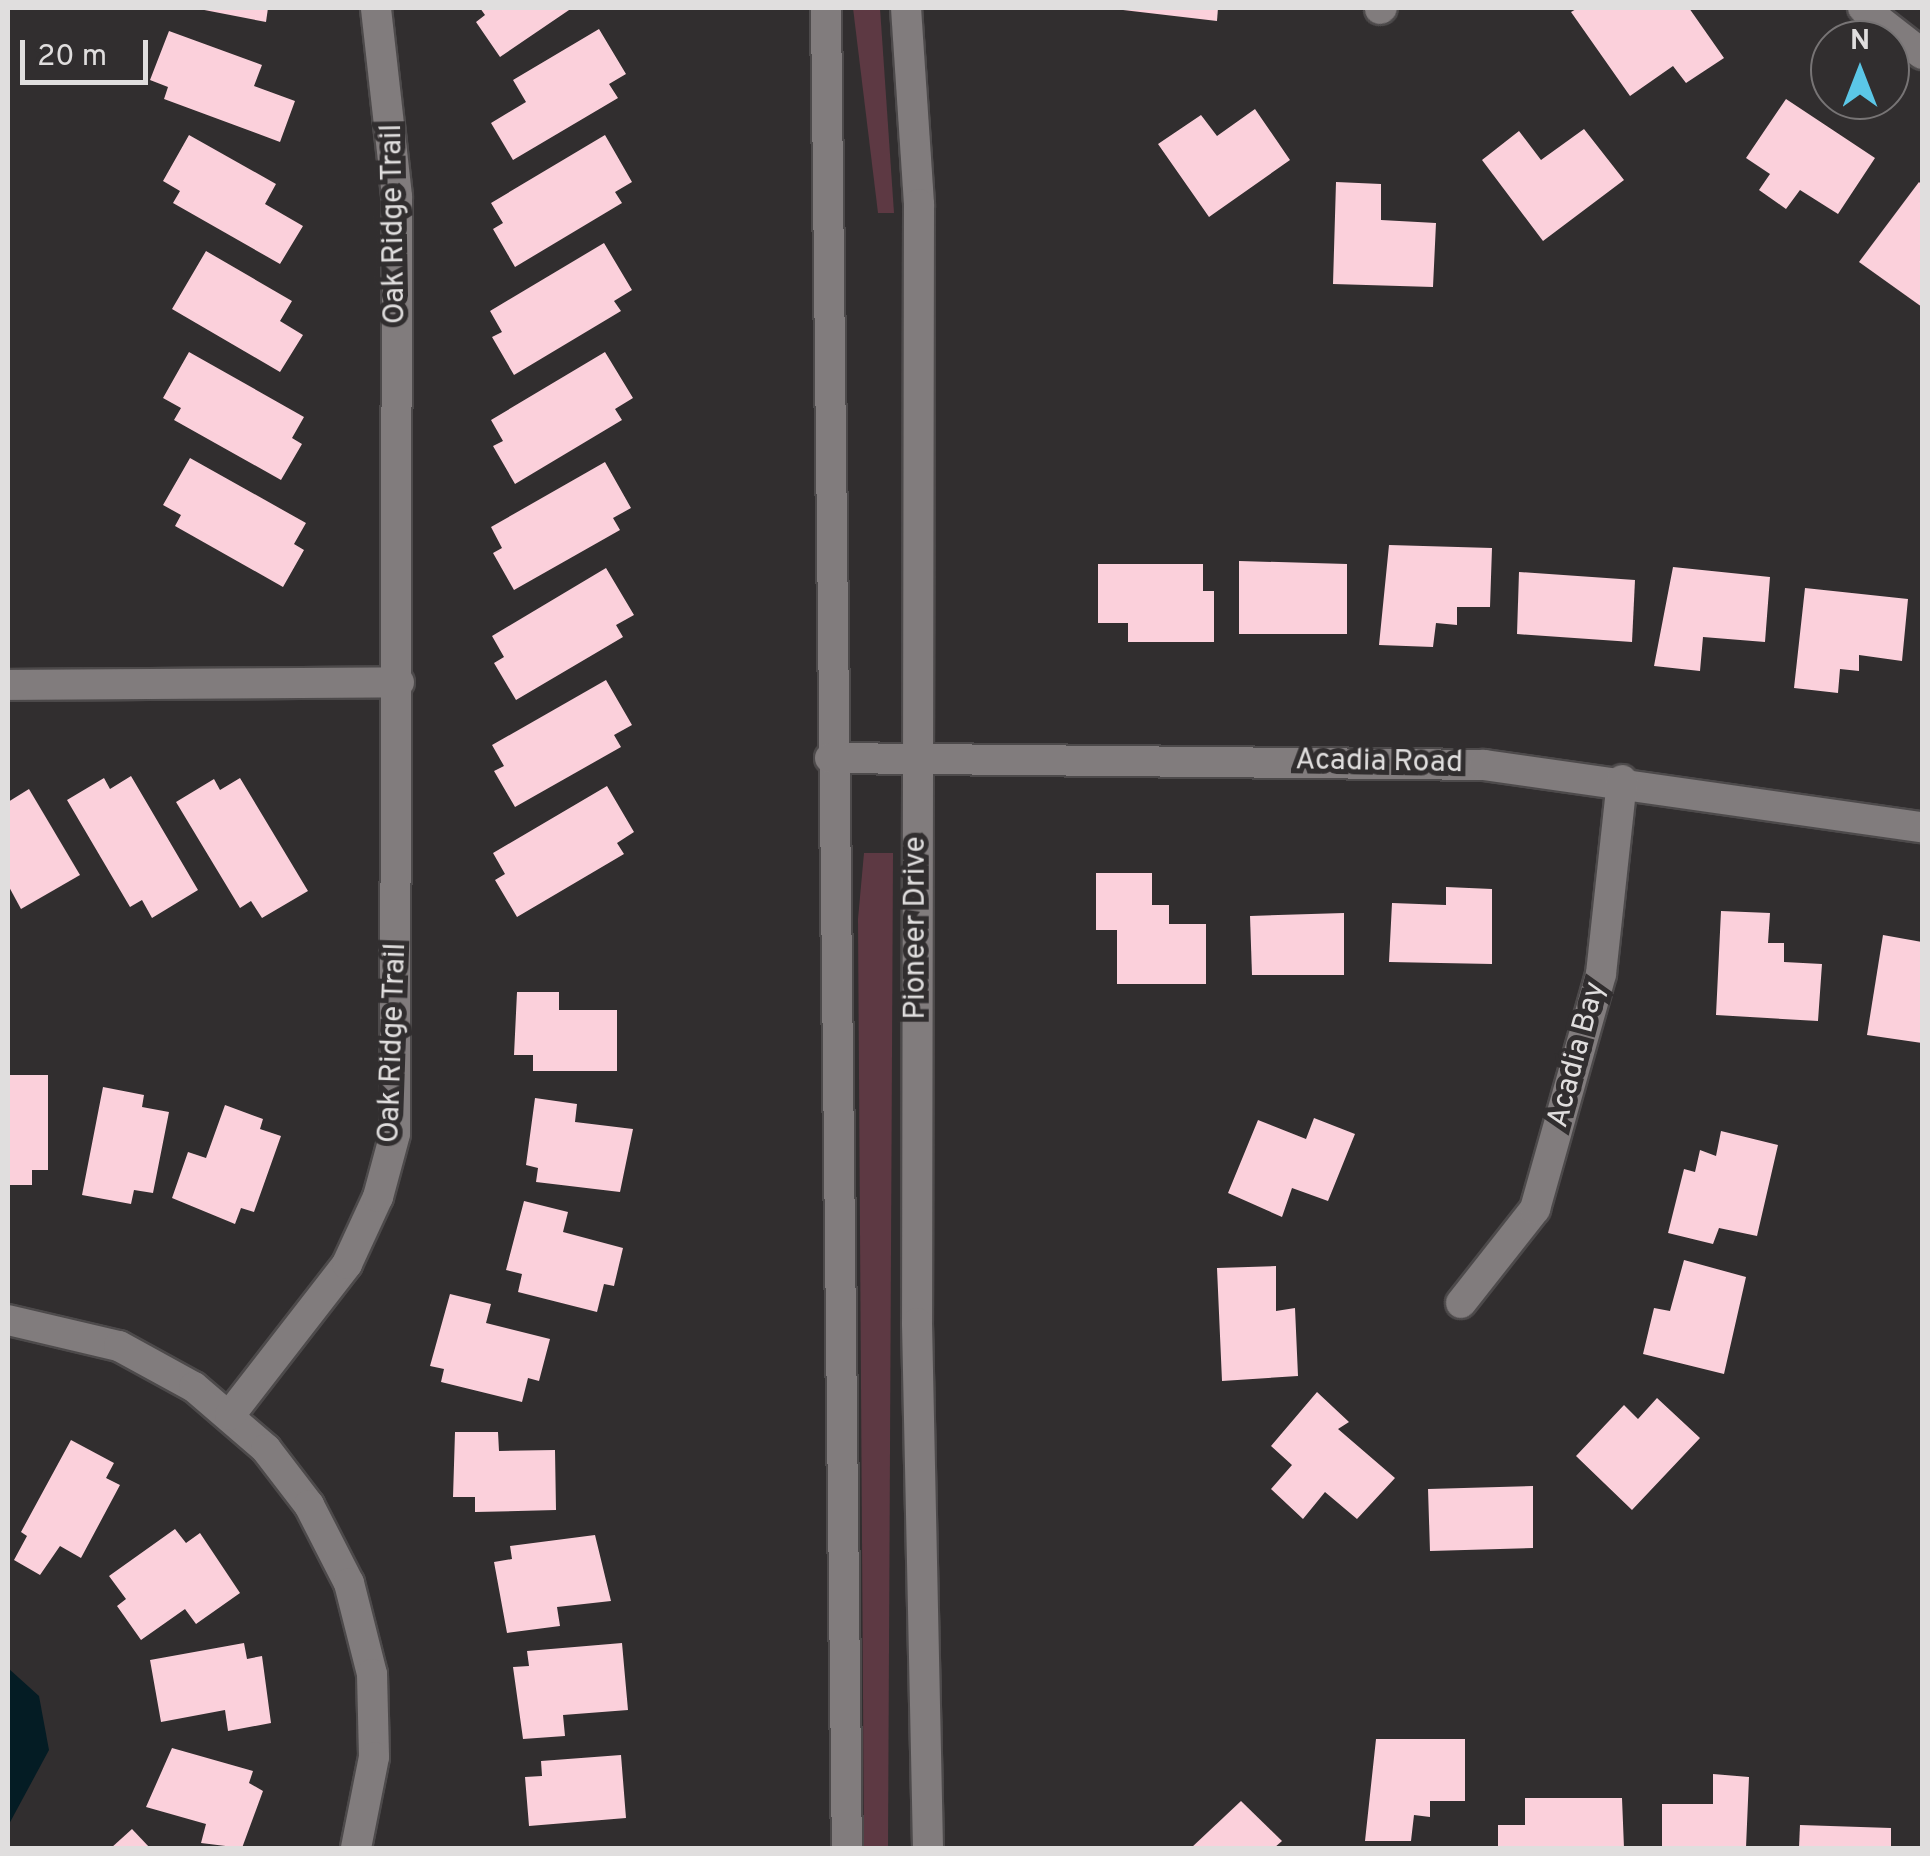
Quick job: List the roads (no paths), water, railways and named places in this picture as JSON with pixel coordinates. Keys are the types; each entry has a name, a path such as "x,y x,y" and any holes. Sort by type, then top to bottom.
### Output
{"street":[{"name":"Oak Ridge Trail","path":"230,1414 335,1284 388,1165 400,1051 396,160 376,8"},
{"path":"826,8 830,758 847,1848"},
{"name":"Pioneer Drive","path":"906,8 919,204 918,1444 928,1848"},
{"path":"1864,8 1922,54"},
{"path":"8,685 398,682"},
{"name":"Acadia Road","path":"830,758 1484,765 1622,780 1922,827"},
{"name":"Acadia Bay","path":"1462,1304 1535,1209 1601,974 1622,780"},
{"path":"8,1320 119,1346 230,1414 321,1524 364,1628 376,1737 356,1848"}],"water":[{"path":"8,1668 39,1696 49,1750 8,1826"}]}
